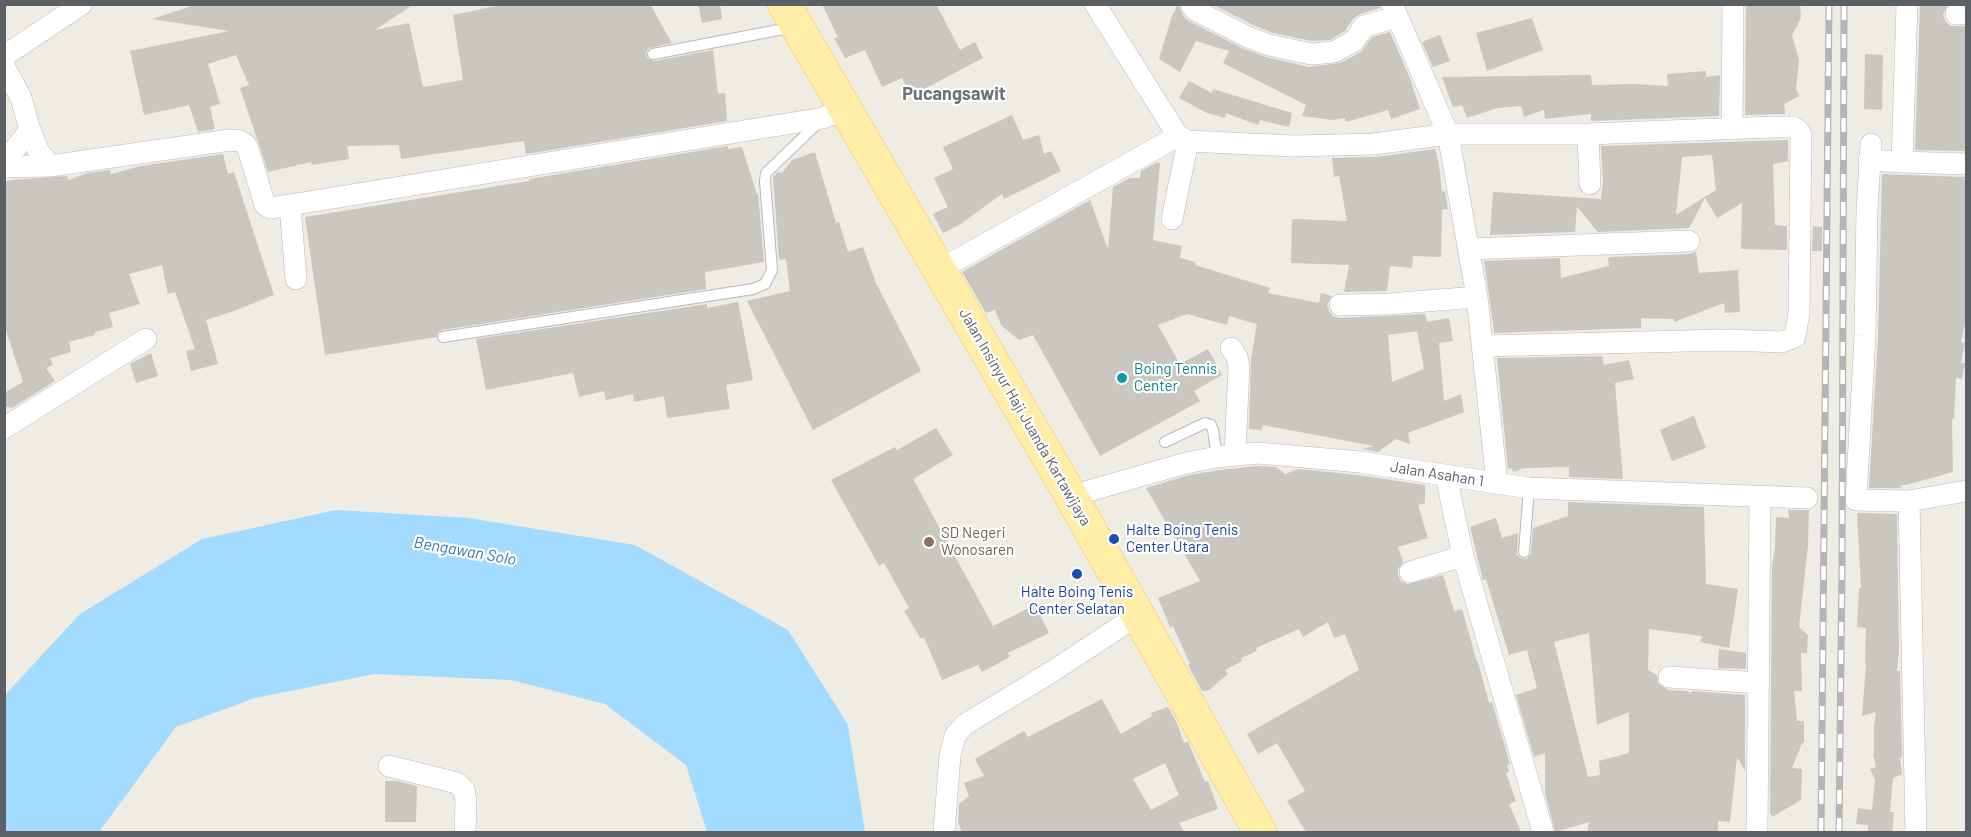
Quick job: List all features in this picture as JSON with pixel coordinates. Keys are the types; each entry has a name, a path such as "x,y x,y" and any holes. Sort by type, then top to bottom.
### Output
{"main road":[{"name":"Jalan Insinyur Haji Juanda Kartawijaya","path":"790,16 834,114 939,270 1071,496 1260,832"}],"street":[{"path":"4,56 82,4"},
{"path":"1095,4 1183,139 1172,219"},
{"path":"1191,4 1195,10 1248,37 1269,45 1311,54 1334,52 1354,41 1364,26 1395,10 1448,134 1477,297 1497,483"},
{"path":"1732,129 1733,4"},
{"path":"1902,162 1907,4"},
{"path":"4,66 21,98 38,150 50,166"},
{"path":"4,167 50,166 230,140 240,141 246,145 265,204 270,208 834,114"},
{"path":"939,270 1183,139 1293,146 1374,144 1448,134 1588,134 1793,127 1801,135 1799,313 1795,337 1782,342 1725,340 1483,346"},
{"path":"4,158 15,149 30,130"},
{"path":"1588,134 1590,184"},
{"path":"1966,164 1902,162 1870,152 1865,336 1856,500 1910,501 1966,491"},
{"path":"290,206 296,279"},
{"path":"1468,249 1689,241"},
{"path":"1340,304 1388,304 1477,297"},
{"path":"4,428 146,339"},
{"path":"1226,456 1239,366 1237,357 1231,348"},
{"name":"Jalan Asahan 1","path":"1071,496 1161,470 1226,456 1276,454 1360,462 1528,488 1807,498"},
{"path":"1446,476 1463,556 1543,832"},
{"path":"1758,832 1760,496"},
{"path":"1910,501 1916,832"},
{"path":"1410,572 1463,556"},
{"path":"944,832 950,755 956,736 964,725 1053,671 1138,615"},
{"path":"1669,677 1759,683"},
{"path":"388,766 457,783 464,790 466,800 465,832"}],"lane":[{"path":"653,54 790,16"},
{"path":"442,337 753,289 765,284 772,270 766,173 796,142 834,114"},
{"path":"1165,442 1205,423 1211,425 1226,456"},
{"path":"1524,552 1528,488"}],"water":[{"name":"Bengawan Solo","path":"336,510 468,518 635,545 788,630 848,725 865,832 707,832 686,765 605,704 511,680 374,674 255,698 176,727 99,832 5,832 5,695 80,614 202,539"}],"building":[{"path":"198,4 414,4 375,30 409,23 423,87 463,80 453,15 506,4 650,4 672,43 649,48 646,52 647,58 654,61 713,50 718,94 725,93 727,121 526,154 524,141 401,159 399,145 347,146 349,159 312,165 311,162 268,172 240,88 249,85 236,55 208,64 220,104 210,107 215,129 198,132 189,105 144,115 130,51 229,31 152,19"},
{"path":"698,4 720,4 722,19 702,23"},
{"path":"822,4 936,4 960,50 975,42 983,58 911,96 902,78 882,87 865,50 845,58 834,38 838,37"},
{"path":"1178,4 1184,17 1189,21 1242,48 1266,57 1309,67 1340,63 1361,52 1372,37 1390,32 1420,109 1391,119 1388,110 1346,122 1345,118 1333,120 1302,116 1306,105 1223,63 1229,51 1196,41 1180,72 1159,59"},
{"path":"1212,4 1380,4 1380,8 1360,14 1353,19 1345,31 1330,40 1312,41 1273,33"},
{"path":"1746,4 1800,4 1801,18 1792,35 1799,60 1796,89 1799,96 1784,104 1785,114 1745,115"},
{"path":"1920,4 1948,4 1943,15 1946,22 1951,26 1966,26 1966,151 1915,150"},
{"path":"1532,18 1543,50 1487,71 1476,33"},
{"path":"1440,35 1450,61 1433,67 1422,42"},
{"path":"1865,54 1883,55 1882,110 1864,109"},
{"path":"1706,71 1706,77 1720,75 1719,116 1591,121 1591,114 1545,119 1544,110 1524,117 1521,106 1497,108 1467,118 1462,105 1453,107 1442,77 1591,75 1592,85 1668,86 1667,74"},
{"path":"1189,81 1212,93 1213,89 1292,113 1289,127 1260,120 1258,125 1226,113 1225,118 1207,113 1179,98"},
{"path":"1012,115 1023,140 1039,135 1044,154 1051,151 1061,171 1004,199 1002,194 959,225 943,233 933,214 948,207 934,178 953,169 943,147"},
{"path":"1788,140 1788,161 1773,164 1775,225 1787,226 1787,250 1741,249 1742,203 1717,218 1705,198 1689,228 1598,232 1577,207 1575,232 1490,235 1493,192 1601,199 1603,183 1601,146","holes":["1712,155 1716,190 1676,215 1682,157"]},
{"path":"728,146 728,149 742,147 757,195 758,193 764,262 705,272 706,289 442,330 436,337 325,355 305,217"},
{"path":"1435,149 1442,192 1445,191 1448,209 1442,210 1441,257 1413,256 1412,268 1390,266 1387,291 1344,292 1349,265 1291,263 1292,219 1347,221 1339,176 1334,177 1332,158 1376,157"},
{"path":"815,152 836,223 839,222 848,252 863,247 876,283 921,371 813,430 747,301 790,291 786,259 779,260 773,177 778,172 782,173 792,160"},
{"path":"223,154 228,174 234,172 274,295 206,320 218,364 191,371 186,351 195,349 175,292 168,294 162,265 129,274 140,304 109,313 113,327 69,342 71,352 50,358 53,365 46,368 55,381 12,408 4,406 4,393 23,382 4,325 4,182 67,176 68,180 88,173 110,170 111,174 141,166"},
{"path":"1160,163 1153,240 1182,246 1180,258 1195,262 1195,265 1270,288 1268,293 1319,303 1321,293 1332,296 1327,305 1329,311 1333,316 1340,318 1425,314 1427,322 1449,318 1453,341 1439,343 1444,401 1461,394 1464,412 1408,433 1410,444 1396,439 1378,452 1362,449 1374,446 1263,425 1262,430 1249,429 1251,359 1257,324 1229,316 1227,325 1187,314 1158,325 1180,364 1208,349 1222,375 1194,391 1200,401 1100,456 1033,335 1019,340 1001,325 995,310 986,313 962,272 1090,200 1108,249 1113,187 1130,178 1140,178 1141,171","holes":["1417,331 1424,369 1392,382 1388,335"]},
{"path":"1882,174 1966,177 1966,320 1961,342 1965,343 1961,363 1965,363 1962,379 1956,378 1954,419 1952,419 1953,472 1901,485 1901,488 1869,488 1878,337"},
{"path":"1813,226 1822,227 1822,251 1812,251"},
{"path":"1696,252 1699,273 1738,270 1740,312 1725,313 1724,303 1674,322 1674,319 1641,318 1641,328 1494,333 1484,261 1560,258 1561,278 1609,266 1608,258 1610,257"},
{"path":"738,302 753,380 726,385 730,409 667,418 664,396 634,402 633,394 606,400 604,391 579,397 573,373 486,390 476,339 707,304 707,308"},
{"path":"151,353 158,376 136,383 130,364"},
{"path":"1602,356 1604,365 1629,360 1634,379 1615,383 1623,479 1569,477 1569,467 1525,468 1513,472 1512,468 1508,469 1497,358"},
{"path":"1694,416 1706,448 1672,461 1660,430"},
{"path":"936,428 953,455 913,479 993,626 1035,605 1049,633 1008,653 1010,657 982,672 978,665 942,680 924,637 921,639 904,611 909,608 884,563 879,566 831,480 895,447 897,450"},
{"path":"1258,466 1276,467 1285,474 1299,469 1425,485 1425,503 1418,505 1428,538 1398,547 1403,562 1398,569 1398,575 1401,581 1408,584 1443,575 1454,611 1462,609 1489,703 1492,702 1510,764 1507,765 1509,772 1506,773 1516,801 1509,804 1521,832 1306,832 1287,801 1305,791 1277,743 1258,754 1247,734 1359,670 1345,634 1334,638 1328,622 1303,637 1299,629 1256,648 1257,651 1241,658 1242,661 1225,670 1228,674 1209,690 1202,691 1158,598 1200,581 1146,488 1189,475"},
{"path":"1568,502 1704,507 1706,584 1738,589 1729,648 1700,642 1702,636 1649,629 1648,670 1657,675 1658,683 1668,690 1745,695 1745,771 1737,757 1730,822 1718,821 1718,832 1587,832 1589,822 1555,832 1545,793 1545,753 1534,757 1516,695 1537,688 1527,650 1509,655 1486,579 1483,580 1470,527 1496,518 1502,538 1518,533 1517,555 1527,559 1531,553 1533,528 1568,516","holes":["1589,633 1597,725 1629,712 1629,753 1599,761 1600,775 1588,777 1554,642"]},
{"path":"1788,510 1809,510 1808,546 1799,627 1808,635 1807,653 1801,653 1802,691 1794,691 1797,721 1804,721 1804,743 1802,743 1792,768 1802,769 1801,800 1772,817 1770,813 1772,566 1776,517 1789,518"},
{"path":"1857,513 1897,514 1899,649 1897,671 1900,671 1902,774 1893,778 1890,812 1894,812 1892,832 1868,832 1868,825 1856,824 1858,808 1872,810 1875,780 1870,769 1876,767 1873,754 1876,712 1862,716 1866,628 1857,627 1859,588 1861,588"},
{"path":"1719,649 1746,653 1746,669 1718,668"},
{"path":"1102,699 1121,734 1152,716 1151,713 1168,707 1184,743 1188,742 1205,782 1208,781 1218,809 1179,823 1184,832 962,832 958,822 959,804 969,796 964,783 984,776 975,759 1024,731 1028,737","holes":["1165,763 1179,795 1151,810 1133,779"]},
{"path":"385,781 397,781 417,786 416,822 385,822"}],"railway":[{"path":"1821,832 1829,4"},
{"path":"1839,832 1844,4"}],"place":[{"name":"Boing Tennis Center","path":"1122,378"},
{"name":"Halte Boing Tenis Center Utara","path":"1114,539"},
{"name":"SD Negeri Wonosaren","path":"929,542"},
{"name":"Halte Boing Tenis Center Selatan","path":"1077,574"}],"district":[{"name":"Pucangsawit","path":"954,94"}]}
